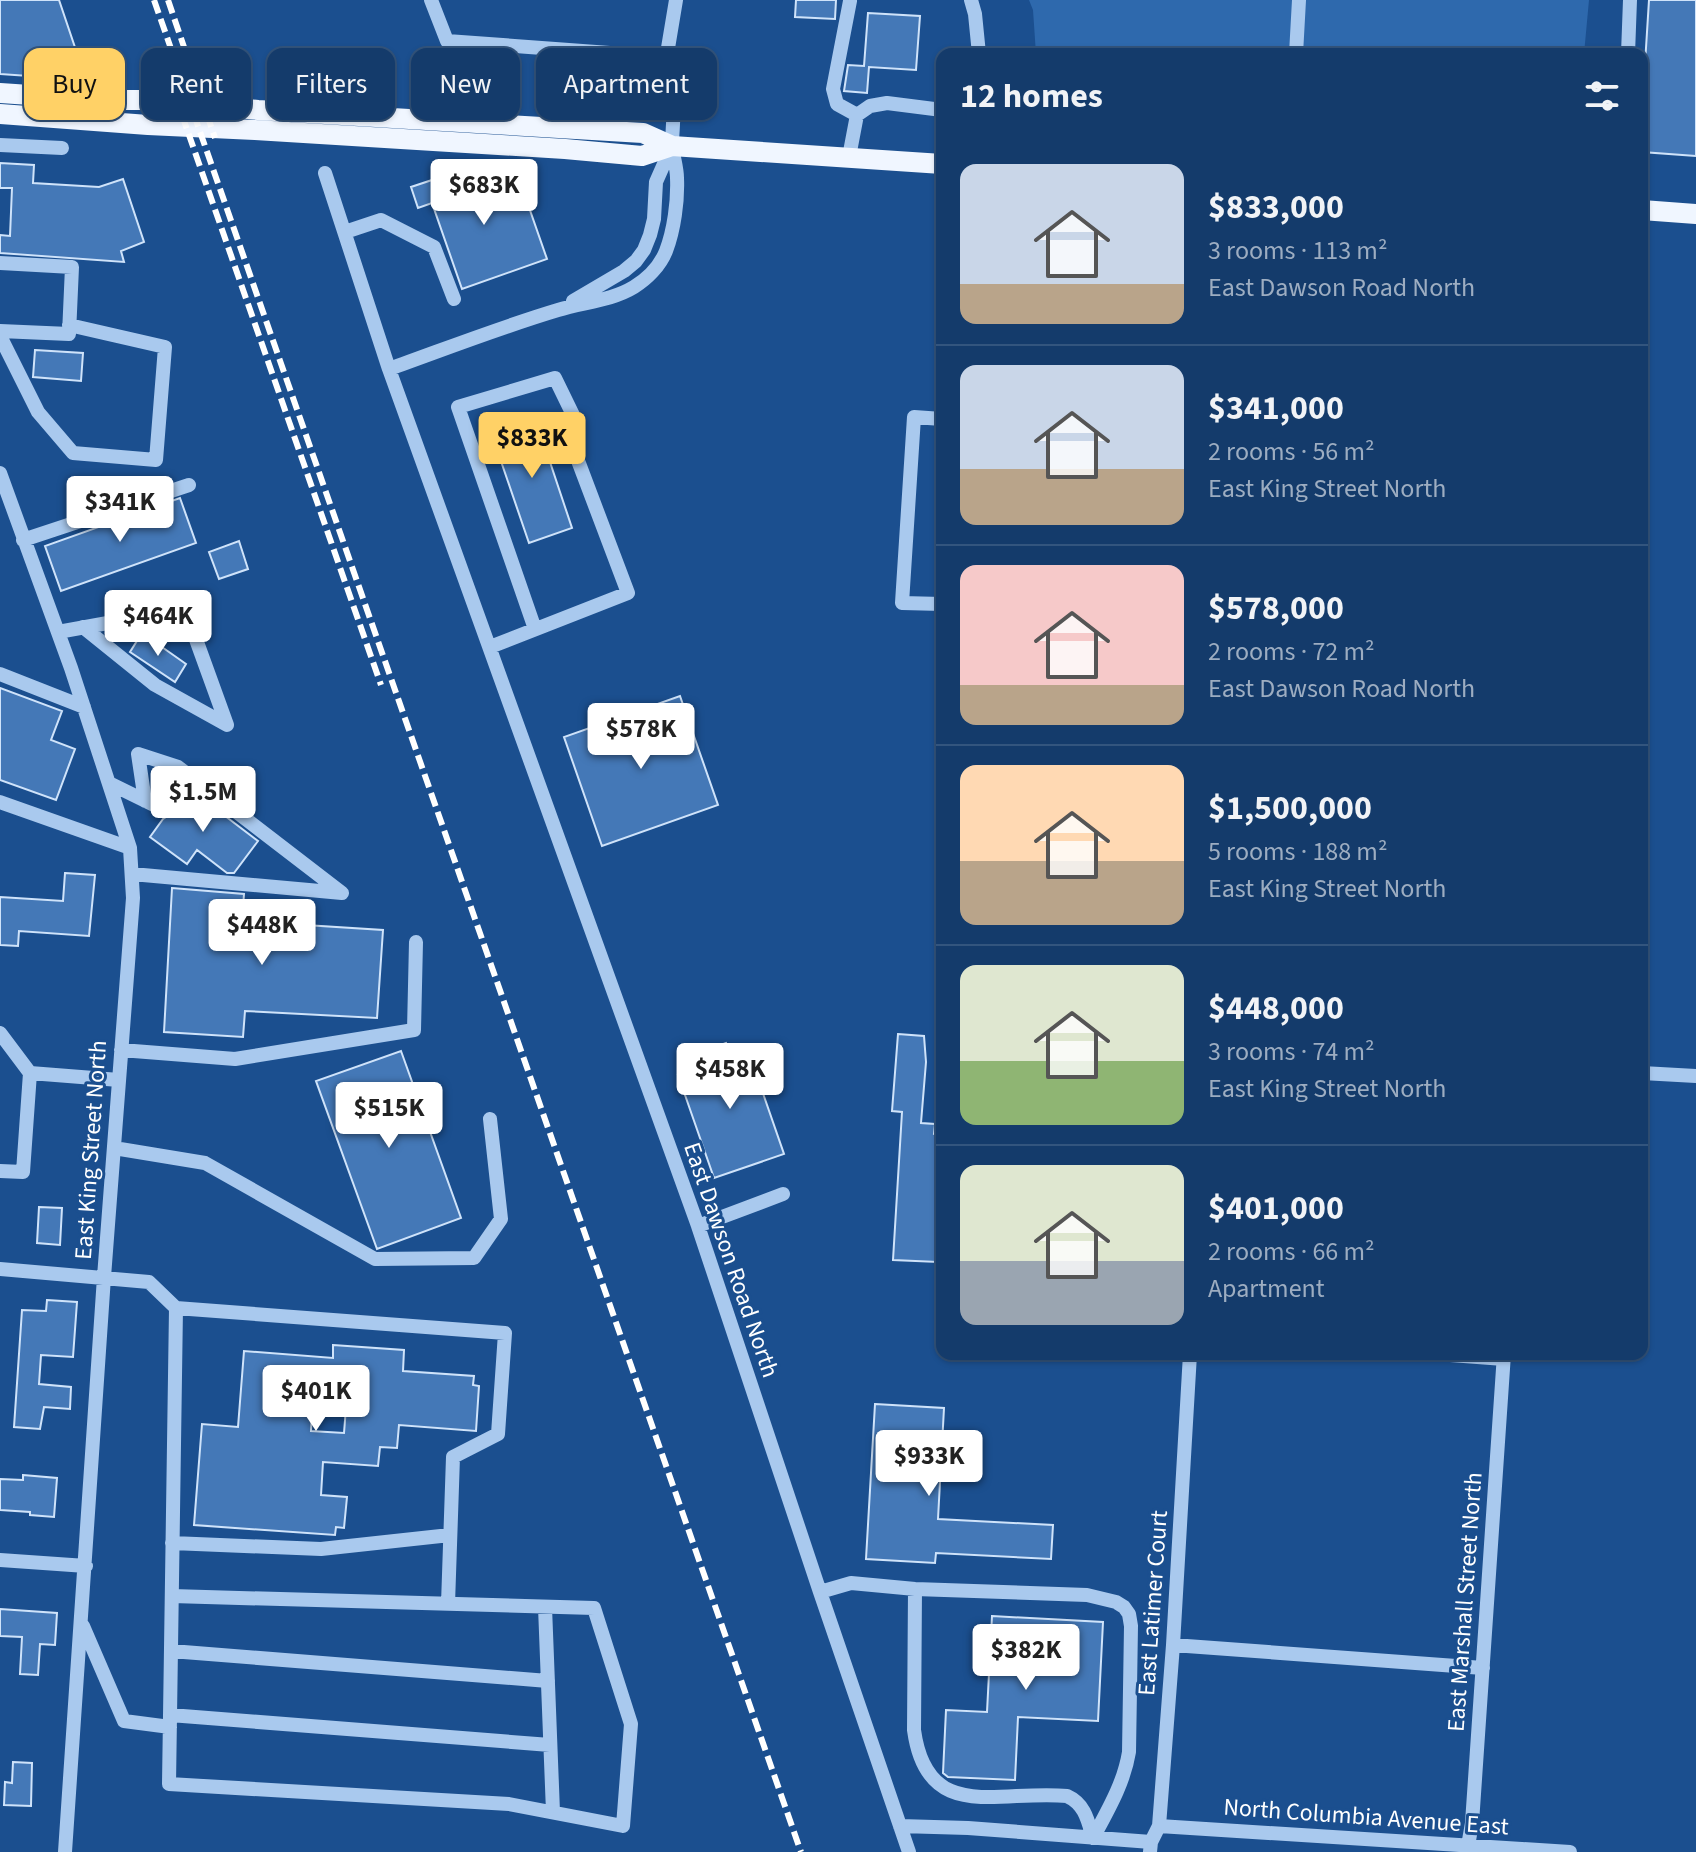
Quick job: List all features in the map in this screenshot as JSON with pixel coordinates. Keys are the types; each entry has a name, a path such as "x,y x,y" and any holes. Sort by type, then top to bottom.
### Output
{"main road":[{"path":"0,93 643,133 672,146 936,164"},
{"path":"0,114 642,156 672,146"},
{"path":"1648,210 1696,214"}],"street":[{"path":"431,0 447,41 542,48"},
{"path":"668,48 676,0"},
{"path":"971,0 978,48"},
{"path":"1296,48 1299,0"},
{"path":"1628,48 1630,0"},
{"path":"850,1 833,89 837,104 857,115"},
{"path":"849,157 857,115 870,106 887,103 936,109"},
{"path":"389,369 559,309 614,296 633,287 656,267 665,254 674,219 677,178 672,146 673,120"},
{"path":"0,145 62,148"},
{"name":"East Dawson Road North","path":"325,173 389,369 698,1226 909,1852"},
{"path":"345,232 381,220 434,247 454,299"},
{"path":"0,263 72,267 69,325 69,334 0,334 6,364 38,412 73,453 156,460 165,347 69,325"},
{"path":"490,647 628,593 577,458 574,417 555,378 458,407 535,629"},
{"path":"936,419 914,417 902,603 936,604"},
{"name":"East King Street North","path":"0,473 84,707 130,848 132,874 133,898 65,1852"},
{"path":"23,540 189,485"},
{"path":"0,515 16,520"},
{"path":"58,632 83,627 185,609 227,725 155,685 83,627"},
{"path":"0,674 84,707"},
{"path":"132,874 342,893 178,767 138,754 145,801"},
{"path":"109,783 162,809"},
{"path":"0,802 130,848"},
{"path":"121,1050 235,1059 414,1030 416,942"},
{"path":"0,1033 30,1073 23,1172 0,1171"},
{"path":"30,1073 119,1080"},
{"path":"1648,1073 1696,1076"},
{"path":"114,1148 205,1163 375,1259 474,1258 501,1219 490,1119"},
{"path":"698,1226 783,1194"},
{"path":"0,1269 149,1282 176,1308 505,1333 498,1434 453,1457 448,1604"},
{"path":"172,1596 594,1608 631,1724 623,1826 509,1804 169,1784 176,1308"},
{"name":"East Latimer Court","path":"1150,1847 1159,1826 1190,1360"},
{"name":"East Marshall Street North","path":"1467,1849 1472,1823 1504,1360"},
{"path":"172,1543 321,1549 450,1535"},
{"path":"0,1560 86,1566"},
{"path":"820,1592 851,1583 915,1589 1087,1595 1116,1602 1129,1614 1129,1752 1120,1787 1093,1838"},
{"path":"915,1589 914,1730 916,1748 927,1773 943,1788 960,1795 1067,1796 1080,1804 1093,1838"},
{"path":"545,1607 553,1812"},
{"path":"81,1622 124,1721 170,1721 550,1745"},
{"path":"1173,1645 1483,1668"},
{"path":"171,1651 548,1681"},
{"path":"900,1826 1093,1838 1150,1847"},
{"name":"North Columbia Avenue East","path":"1159,1826 1467,1849 1570,1852"}],"shaded area":[{"path":"1029,0 1589,0 1585,48 1036,48 1033,10"}],"building":[{"path":"0,0 59,0 75,48 24,48 24,76 0,74"},
{"path":"796,0 836,0 835,19 795,17"},
{"path":"1649,0 1696,0 1696,156 1648,152 1646,48"},
{"path":"868,13 920,16 916,70 869,67 867,93 844,91 848,65 864,66"},
{"path":"0,163 34,165 33,183 99,187 123,179 144,242 121,251 124,262 0,253 0,235 10,236 12,188 0,188"},
{"path":"453,173 460,193 517,173 547,259 462,289 432,203 418,208 411,187"},
{"path":"35,350 83,353 81,381 33,377"},
{"path":"535,417 572,528 529,543 491,432"},
{"path":"180,498 196,543 61,591 45,546"},
{"path":"239,541 248,569 219,579 209,552"},
{"path":"142,633 186,664 175,682 130,652"},
{"path":"0,688 62,711 51,740 75,749 56,800 0,780"},
{"path":"680,696 718,805 602,846 564,737"},
{"path":"187,787 258,841 234,873 227,873 197,850 187,864 150,837 163,819 171,814 172,807"},
{"path":"65,873 95,875 89,936 19,931 18,946 0,945 0,897 63,901"},
{"path":"172,888 244,894 242,921 383,930 377,1018 245,1011 243,1037 164,1032"},
{"path":"898,1034 924,1036 926,1062 921,1123 935,1124 936,1262 893,1260 902,1112 892,1111"},
{"path":"726,1043 730,1057 748,1050 784,1154 714,1178 678,1075 696,1069 692,1055"},
{"path":"401,1051 461,1218 377,1249 316,1081"},
{"path":"39,1207 62,1208 60,1245 37,1243"},
{"path":"47,1300 77,1302 73,1357 41,1355 39,1384 71,1387 70,1409 44,1407 40,1429 14,1427 22,1310 46,1311"},
{"path":"333,1345 404,1350 403,1371 474,1376 473,1385 479,1386 476,1431 399,1425 397,1448 380,1447 378,1466 323,1462 321,1495 347,1497 344,1528 336,1527 335,1535 194,1525 202,1424 238,1427 244,1351 333,1358","holes":["306,1380 348,1382 344,1433 311,1431 312,1412 304,1412"]},
{"path":"875,1404 944,1408 938,1519 1053,1525 1051,1559 936,1553 935,1563 866,1559"},
{"path":"23,1475 57,1478 54,1517 0,1510 0,1479 23,1480"},
{"path":"0,1609 57,1613 55,1645 40,1644 38,1675 20,1674 22,1637 0,1636"},
{"path":"992,1616 1103,1622 1098,1721 1018,1717 1015,1780 948,1777 943,1773 946,1710 987,1712"},
{"path":"13,1762 32,1763 31,1806 4,1805 5,1782 12,1783"}],"railway":[{"path":"154,0 801,1852"},
{"path":"168,0 215,138"},
{"path":"184,120 381,685"}]}
